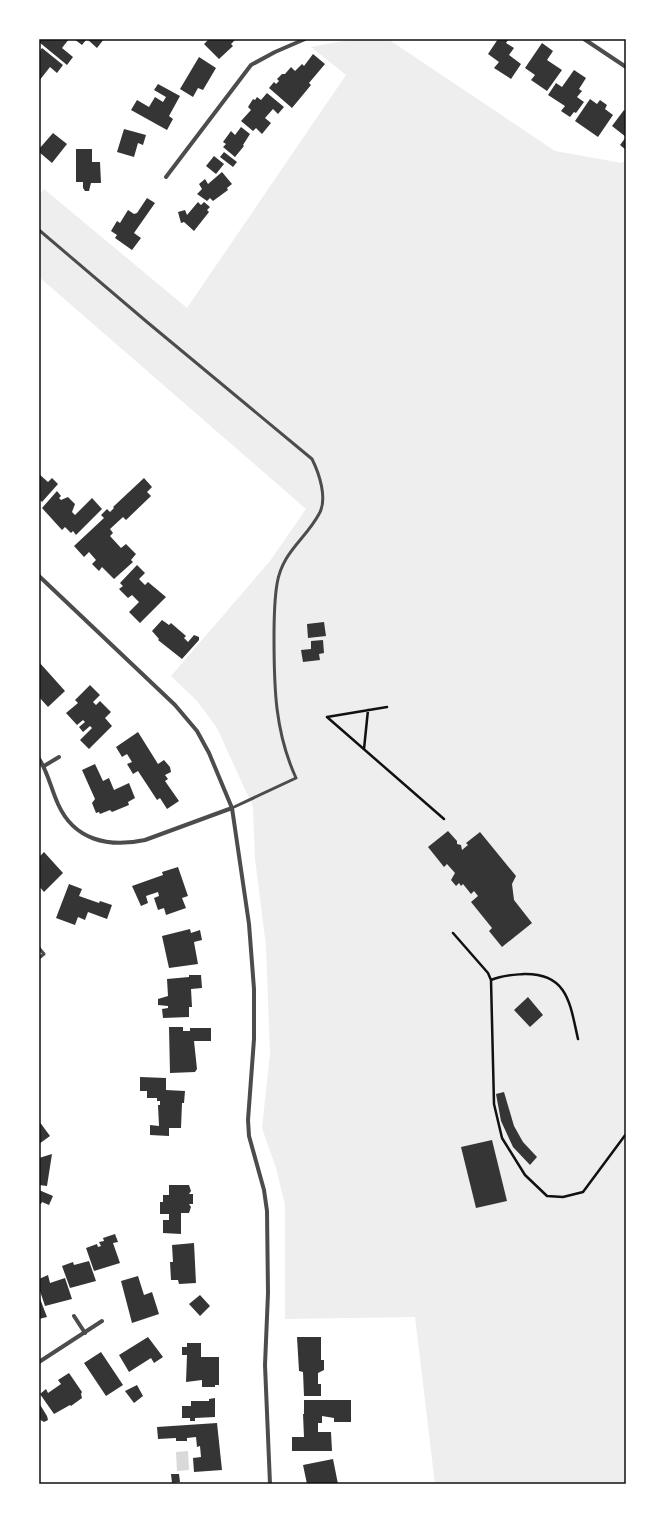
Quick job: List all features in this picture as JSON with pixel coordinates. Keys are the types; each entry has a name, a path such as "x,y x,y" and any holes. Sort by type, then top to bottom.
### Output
{"street":[{"path":"166,177 251,65 268,55 305,39"},
{"path":"584,39 626,67"},
{"path":"39,576 175,705 197,731 209,753 232,808 249,924 254,989 254,1039 248,1136 264,1190 268,1223 268,1293 265,1365 270,1484"},
{"path":"39,758 44,766 58,804 67,821 79,832 100,841 130,843 145,840 232,808"},
{"path":"44,766 59,758"},
{"path":"74,1316 85,1332"},
{"path":"39,1362 102,1321"}],"lane":[{"path":"39,230 147,322 312,458 316,466 322,498 320,514 291,550 282,565 277,583 274,611 276,713 286,755 296,778 232,808"},
{"path":"39,948 44,954 39,958"}],"path":[{"path":"387,707 327,717 444,819"},
{"path":"364,749 368,710"},
{"path":"453,933 488,973 491,980 494,1104 502,1138 525,1175 547,1196 563,1197 583,1192 626,1134"},
{"path":"491,980 504,975 538,974 555,980 570,1005 578,1040"}],"shaded area":[{"path":"353,39 388,39 555,151 622,163 626,159 626,1484 435,1484 415,1317 285,1319 285,1205 276,1168 262,1128 270,1054 266,946 255,859 253,807 217,728 197,701 171,676 270,561 306,509 39,277 39,195 44,189 187,308 346,75 311,47"},
{"path":"188,1451 189,1470 177,1471 176,1452"}],"building":[{"path":"39,39 69,39 62,48 73,57 67,65 39,42"},
{"path":"74,39 84,39 86,40 82,45"},
{"path":"87,39 104,39 97,48"},
{"path":"209,39 236,39 231,44 233,46 219,59 204,44"},
{"path":"498,39 508,40 506,43 514,48 509,55 521,64 511,79 494,68 499,62 488,54"},
{"path":"542,43 553,51 547,60 562,70 547,91 531,80 535,75 525,68"},
{"path":"42,48 63,65 57,73 50,67 39,81 39,49 40,51"},
{"path":"313,54 325,64 309,83 311,85 292,108 269,88 274,82 276,84 279,81 277,79 282,74 285,74 291,67 295,71 302,64 304,66"},
{"path":"199,57 216,68 203,90 198,88 193,97 180,89"},
{"path":"574,70 586,78 579,89 582,91 577,97 584,102 576,113 574,112 570,117 561,111 565,106 548,95 556,83 562,87"},
{"path":"158,84 180,96 169,116 173,119 167,130 131,110 137,100 149,107 155,97 163,102 166,97 154,90"},
{"path":"267,93 284,107 278,114 273,109 265,118 271,123 262,134 256,128 253,131 241,121 251,110 248,107 253,99 255,100 257,97 261,100"},
{"path":"590,99 597,104 600,100 607,105 605,109 613,115 598,137 575,121"},
{"path":"624,110 626,112 626,137 612,126"},
{"path":"241,127 250,134 243,145 244,146 235,157 223,147 226,144 223,142 231,131 235,135"},
{"path":"124,129 146,135 143,145 138,143 134,157 117,152"},
{"path":"53,133 67,144 52,163 39,152 39,149"},
{"path":"626,137 626,150 620,145"},
{"path":"76,149 92,149 92,162 100,162 101,183 91,183 89,191 85,191 83,188 83,182 76,182"},
{"path":"224,152 237,162 233,167 220,157"},
{"path":"214,156 224,164 216,174 206,166"},
{"path":"222,172 232,184 227,188 228,190 213,201 210,198 207,201 197,194 202,189 199,184 205,179 208,184"},
{"path":"147,198 155,203 134,233 141,238 132,250 115,238 117,235 111,231 117,221 120,223 128,210 134,214 137,213"},
{"path":"198,202 201,205 204,202 210,207 207,210 209,212 194,231 184,222 181,223 178,212 185,210 187,215"},
{"path":"39,474 48,482 52,478 58,484 42,502 39,499"},
{"path":"144,478 152,487 147,492 151,496 126,520 123,517 110,529 113,533 110,536 121,548 126,544 136,554 131,560 133,562 114,579 102,567 99,571 92,564 96,560 89,552 84,557 74,546 104,518 101,515 107,509 110,512 114,508 113,507"},
{"path":"57,491 61,496 59,498 61,500 68,497 75,504 72,512 75,515 92,498 102,509 76,535 73,531 71,533 65,527 62,530 42,508"},
{"path":"137,565 145,573 139,579 145,585 148,582 166,597 140,623 129,612 139,602 132,595 128,598 119,589 123,586 120,583"},
{"path":"162,620 169,625 171,623 186,636 184,638 188,642 194,635 199,637 199,640 182,659 158,640 159,639 152,631"},
{"path":"324,622 326,636 308,638 307,624"},
{"path":"323,640 324,653 319,654 320,660 303,662 301,650 311,649 311,641"},
{"path":"39,662 65,691 48,707 39,697"},
{"path":"90,685 100,695 93,702 96,705 100,701 111,712 105,718 112,726 89,749 80,740 92,728 90,726 83,732 79,727 85,722 83,720 77,725 66,713 78,703 75,700"},
{"path":"138,732 158,764 164,760 170,767 171,772 165,775 168,779 165,781 179,801 167,809 160,798 157,800 138,771 133,774 127,764 132,762 127,754 122,757 116,747"},
{"path":"95,764 103,781 109,778 114,790 129,783 135,798 128,802 129,805 112,812 110,810 100,814 99,812 96,813 92,803 95,799 82,770"},
{"path":"448,831 457,841 457,844 461,845 462,850 468,845 466,843 480,832 516,876 512,884 514,900 532,923 502,947 489,931 492,928 471,902 478,896 474,891 471,894 463,884 461,886 459,883 456,886 451,880 455,873 447,864 444,867 428,847"},
{"path":"44,852 63,873 44,892 39,886 39,857"},
{"path":"178,867 188,896 182,898 186,908 166,915 164,908 158,910 154,898 159,896 158,892 146,896 148,903 141,906 132,886 163,875 162,872"},
{"path":"69,884 82,889 79,896 99,903 100,901 112,905 107,919 88,912 85,920 78,917 75,925 56,918"},
{"path":"190,929 191,933 200,930 202,940 194,942 198,964 169,968 162,936"},
{"path":"189,975 201,975 202,988 191,989 192,1007 189,1007 189,1017 163,1018 162,1009 168,1008 168,1006 158,1005 158,999 168,996 167,979 189,977"},
{"path":"528,997 543,1015 530,1027 514,1010"},
{"path":"169,1027 183,1027 183,1031 190,1031 190,1028 211,1028 211,1041 194,1041 197,1069 195,1072 170,1073"},
{"path":"140,1077 166,1078 166,1090 185,1091 184,1103 182,1103 181,1128 169,1128 169,1136 150,1135 150,1125 159,1126 158,1105 160,1105 160,1101 157,1101 157,1098 147,1098 147,1091 140,1091"},
{"path":"504,1092 514,1126 523,1142 537,1157 530,1165 513,1147 501,1121 496,1094"},
{"path":"39,1121 50,1136 39,1144"},
{"path":"492,1140 507,1201 476,1208 461,1147"},
{"path":"52,1154 47,1186 39,1185 39,1158"},
{"path":"169,1185 189,1185 191,1191 189,1194 193,1194 193,1204 189,1204 191,1207 189,1213 181,1213 181,1234 163,1233 163,1220 169,1220 169,1214 160,1214 160,1202 163,1202 163,1195 169,1195"},
{"path":"39,1190 53,1196 49,1205 42,1202 39,1204"},
{"path":"115,1234 118,1242 113,1243 120,1263 94,1271 86,1248 97,1244 98,1247 101,1246 99,1242 104,1241 103,1238"},
{"path":"194,1243 196,1283 179,1284 178,1280 171,1280 170,1262 173,1262 172,1245"},
{"path":"89,1261 96,1281 70,1288 62,1266 73,1262 74,1265"},
{"path":"48,1275 50,1283 65,1278 72,1299 45,1306 39,1288 39,1279"},
{"path":"138,1276 144,1295 152,1292 159,1314 132,1323 121,1281"},
{"path":"200,1295 210,1306 200,1316 189,1304"},
{"path":"39,1296 47,1317 39,1319"},
{"path":"148,1337 163,1357 154,1363 151,1358 129,1372 119,1355"},
{"path":"297,1337 321,1337 321,1360 324,1360 324,1370 318,1373 318,1384 321,1384 321,1396 304,1396 303,1372 299,1371"},
{"path":"187,1343 201,1343 201,1357 219,1357 219,1385 215,1385 215,1387 202,1387 202,1380 186,1382 187,1355 182,1355 182,1347 187,1347"},
{"path":"101,1352 123,1385 106,1396 84,1363"},
{"path":"69,1373 82,1392 82,1398 71,1406 70,1405 54,1414 40,1394 46,1389 48,1393 61,1384 58,1380"},
{"path":"137,1385 143,1396 134,1403 125,1391"},
{"path":"215,1398 215,1417 195,1418 195,1421 190,1421 190,1418 182,1418 182,1406 191,1406 191,1401 209,1401 209,1399"},
{"path":"304,1400 351,1400 351,1422 334,1422 334,1418 322,1416 322,1423 318,1423 318,1432 331,1432 332,1451 292,1451 292,1437 304,1437"},
{"path":"39,1403 47,1416 48,1420 44,1422 39,1419"},
{"path":"217,1423 222,1470 194,1472 193,1458 201,1457 200,1446 197,1447 196,1437 187,1438 187,1441 176,1441 176,1438 158,1439 157,1427"},
{"path":"333,1459 338,1484 307,1484 303,1465"},
{"path":"171,1474 179,1474 180,1482 172,1483"}]}
